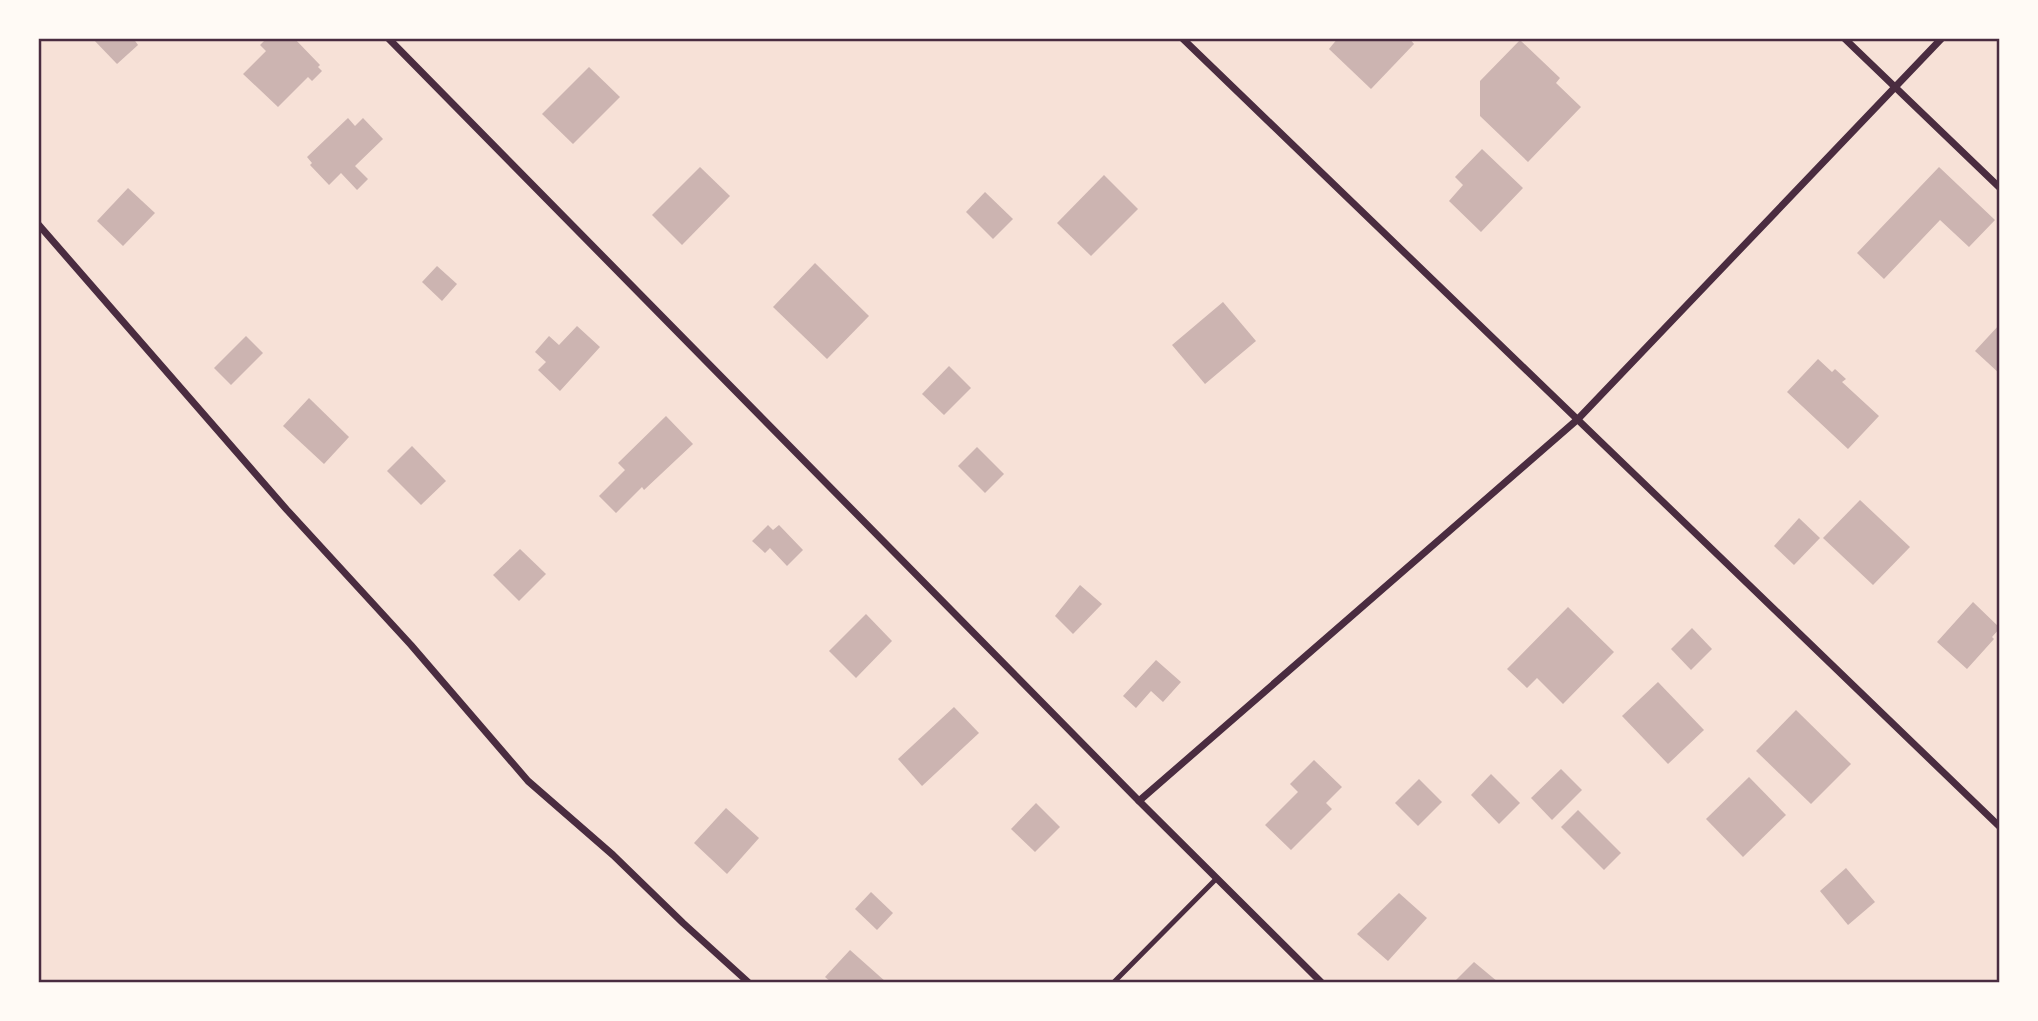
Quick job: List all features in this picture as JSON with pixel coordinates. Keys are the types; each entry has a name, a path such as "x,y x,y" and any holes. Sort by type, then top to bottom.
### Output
{"street":[{"path":"388,38 1139,801 1321,982"},
{"path":"1182,38 2000,827"},
{"path":"1844,38 2000,188"},
{"path":"1139,801 1578,419 1942,38"},
{"path":"38,224 528,781 613,855 682,923 748,982"}],"lane":[{"path":"1114,982 1217,878"}],"building":[{"path":"92,38 133,38 138,45 117,64"},
{"path":"267,38 294,38 320,65 318,67 322,71 312,81 308,77 278,107 243,74 266,51 260,45"},
{"path":"1338,38 1409,38 1414,44 1371,89 1329,49"},
{"path":"1520,40 1560,78 1556,83 1581,107 1528,162 1480,116 1480,81"},
{"path":"589,67 620,97 573,144 542,114"},
{"path":"348,118 355,126 363,118 383,139 355,166 368,179 357,190 341,173 329,185 310,165 312,163 307,157"},
{"path":"1482,149 1523,188 1481,232 1449,201 1463,185 1455,177"},
{"path":"700,167 730,196 682,245 652,215"},
{"path":"1939,167 1995,220 1969,247 1940,220 1884,279 1857,253"},
{"path":"1104,175 1138,209 1091,256 1057,223"},
{"path":"128,188 155,213 123,246 97,221"},
{"path":"985,192 1013,219 993,239 966,212"},
{"path":"815,263 869,316 827,359 773,307"},
{"path":"437,266 457,284 442,301 422,282"},
{"path":"1223,302 1256,341 1205,384 1172,345"},
{"path":"2000,324 2000,374 1975,351"},
{"path":"577,326 600,347 560,391 538,370 546,362 535,352 549,336 559,345"},
{"path":"246,336 263,353 231,385 214,368"},
{"path":"1818,359 1832,372 1835,369 1846,379 1842,382 1879,416 1848,449 1787,392"},
{"path":"949,366 971,388 944,415 922,394"},
{"path":"309,398 349,437 324,464 283,426"},
{"path":"666,416 693,444 616,513 599,496 625,470 618,463"},
{"path":"412,446 446,481 421,505 387,471"},
{"path":"977,447 1004,474 985,493 958,466"},
{"path":"1860,500 1910,547 1873,585 1823,538"},
{"path":"1799,518 1820,538 1794,565 1774,546"},
{"path":"768,525 773,530 779,525 803,550 787,566 770,548 765,553 752,541"},
{"path":"520,549 546,574 519,601 493,575"},
{"path":"1080,585 1102,604 1073,634 1055,616"},
{"path":"1973,602 2000,628 1992,637 1994,639 1967,669 1937,642"},
{"path":"1568,607 1614,652 1563,704 1537,678 1527,688 1507,669"},
{"path":"866,614 892,641 856,678 829,651"},
{"path":"1692,628 1712,649 1691,670 1671,649"},
{"path":"1156,660 1181,682 1163,702 1151,691 1136,708 1123,696"},
{"path":"1658,682 1704,730 1668,764 1622,716"},
{"path":"954,707 979,733 922,786 898,759"},
{"path":"1796,710 1851,764 1811,804 1756,751"},
{"path":"1314,760 1342,787 1326,803 1332,809 1291,850 1265,825 1298,792 1290,784"},
{"path":"1561,769 1582,790 1552,820 1531,798"},
{"path":"1491,774 1520,803 1499,824 1471,795"},
{"path":"1749,777 1786,815 1743,857 1706,819"},
{"path":"1419,779 1442,802 1418,826 1395,803"},
{"path":"1036,803 1060,827 1035,852 1011,829"},
{"path":"726,808 759,838 727,874 694,843"},
{"path":"1578,810 1621,853 1604,870 1561,827"},
{"path":"1846,868 1875,902 1848,925 1820,891"},
{"path":"871,892 893,913 877,930 855,909"},
{"path":"1399,893 1427,918 1388,961 1357,934"},
{"path":"850,950 886,982 831,982 825,977"},
{"path":"1474,962 1498,982 1454,982"}]}
